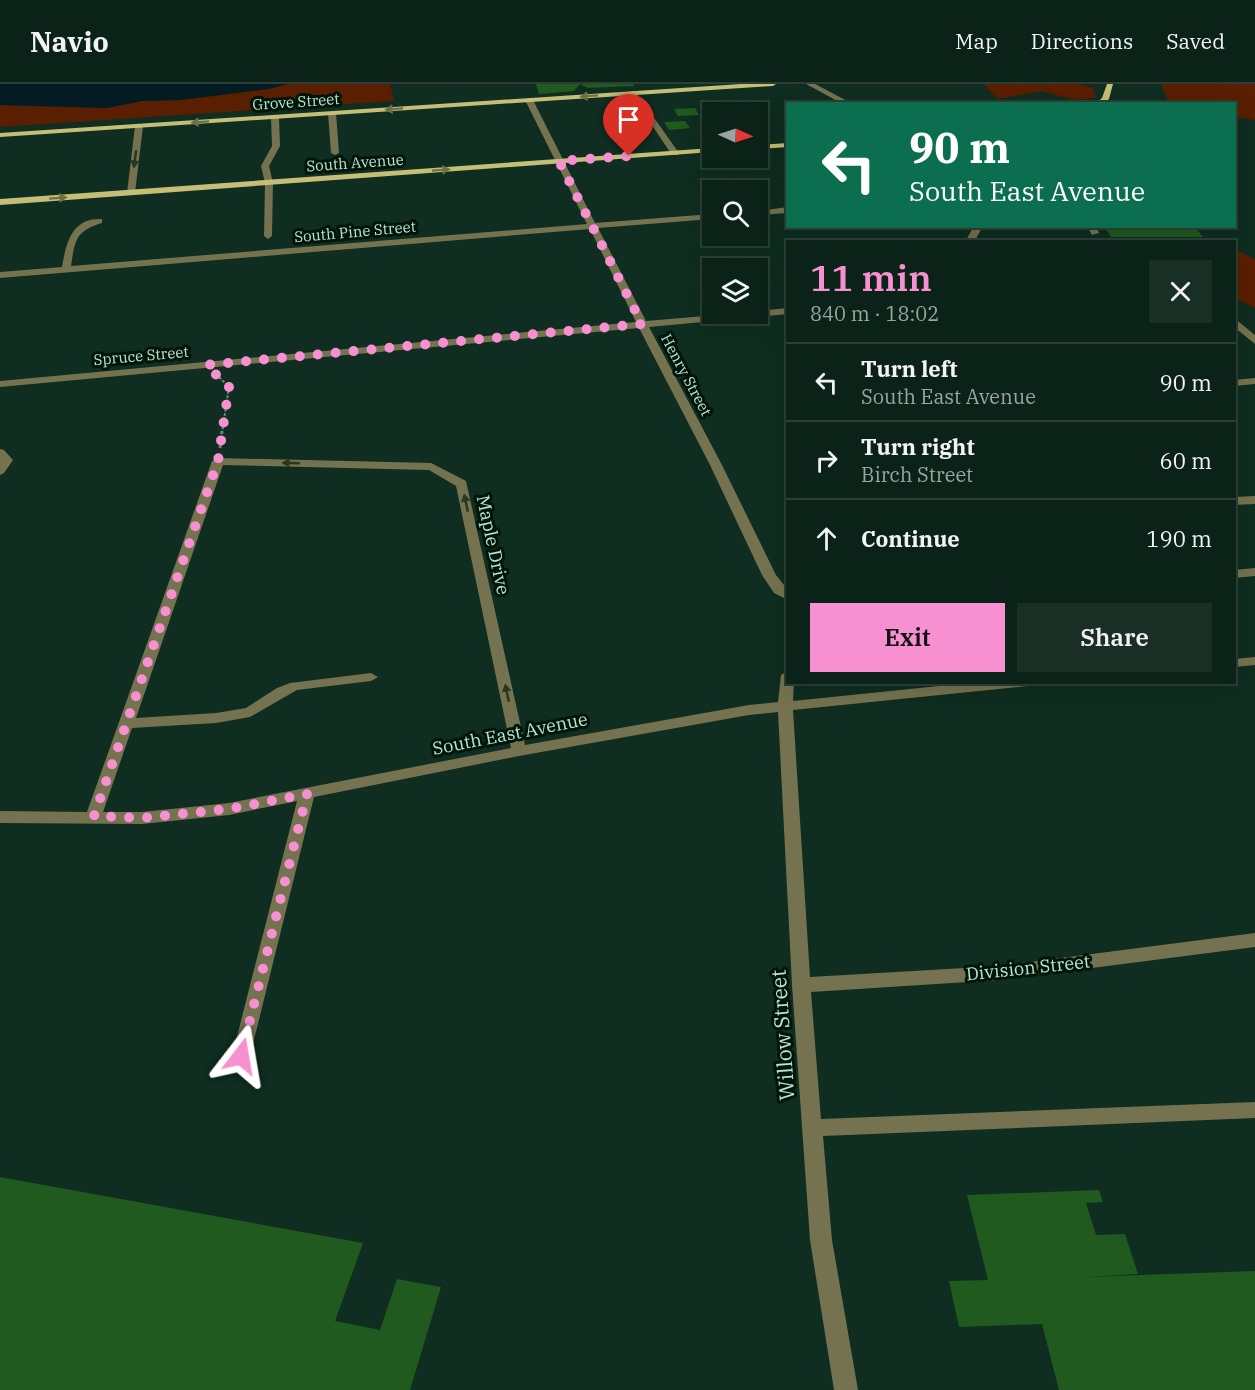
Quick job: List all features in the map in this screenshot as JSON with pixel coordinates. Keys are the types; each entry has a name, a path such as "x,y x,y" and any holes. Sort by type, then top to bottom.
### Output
{"main road":[{"name":"Grove Street","path":"0,135 773,84"},
{"path":"1100,102 1108,92 1110,84"},
{"path":"1099,102 1100,85"},
{"path":"768,146 786,145"},
{"name":"South Avenue","path":"0,202 702,151"}],"street":[{"path":"809,84 846,102"},
{"path":"632,93 675,153"},
{"name":"Henry Street","path":"529,100 716,465 769,575 779,590 786,595"},
{"path":"332,113 335,153"},
{"path":"268,236 269,183 265,166 276,146 274,117"},
{"path":"131,193 140,126"},
{"path":"768,212 786,210"},
{"name":"South Pine Street","path":"0,275 702,217"},
{"path":"66,269 72,240 79,228 99,220"},
{"name":"Spruce Street","path":"0,384 786,311"},
{"path":"1236,323 1255,341"},
{"path":"1236,383 1255,381"},
{"path":"0,452 7,460 0,471"},
{"path":"94,816 218,461"},
{"name":"Maple Drive","path":"218,461 431,467 462,484 519,751"},
{"path":"1236,501 1255,500"},
{"path":"1236,574 1255,572"},
{"path":"1236,663 1255,661"},
{"path":"127,723 216,718 250,712 282,691 295,686 371,677"},
{"name":"Willow Street","path":"787,684 785,706 801,985 821,1240 846,1390"},
{"name":"South East Avenue","path":"0,818 94,816 142,818 229,809 519,751 749,710 1008,684"},
{"path":"241,1056 307,794"},
{"name":"Division Street","path":"801,985 999,973 1255,940"},
{"path":"812,1128 1255,1110"}],"path":[{"path":"206,365 229,387 218,461"}],"shaded area":[{"path":"287,84 390,84 394,101 0,127 0,105 107,108 142,101 180,100 269,89"},
{"path":"983,84 1078,84 1093,88 1096,98 1074,100 1042,91 998,99"},
{"path":"1161,84 1255,84 1255,120 1236,117 1236,102 1169,102"},
{"path":"1236,250 1255,259 1255,308 1236,298"}],"water":[{"path":"0,84 287,84 269,89 180,100 142,101 107,108 0,105"}],"building":[{"path":"536,84 580,84 574,91 539,94"},
{"path":"580,84 634,84 634,86 588,88"},
{"path":"695,108 699,115 678,116 674,109"},
{"path":"685,121 690,128 669,130 664,122"},
{"path":"1105,228 1196,228 1203,237 1111,237"},
{"path":"0,1177 363,1243 335,1321 380,1330 397,1279 441,1287 410,1390 0,1390"},
{"path":"1099,1190 1103,1202 1086,1203 1096,1235 1125,1234 1138,1274 1083,1277 1255,1271 1255,1390 1059,1390 1042,1324 959,1327 949,1281 988,1280 967,1195"}],"route":[{"path":"241,1056 307,794 229,809 142,818 94,816 218,461 229,387 206,365 642,324 559,161 629,156"}]}
